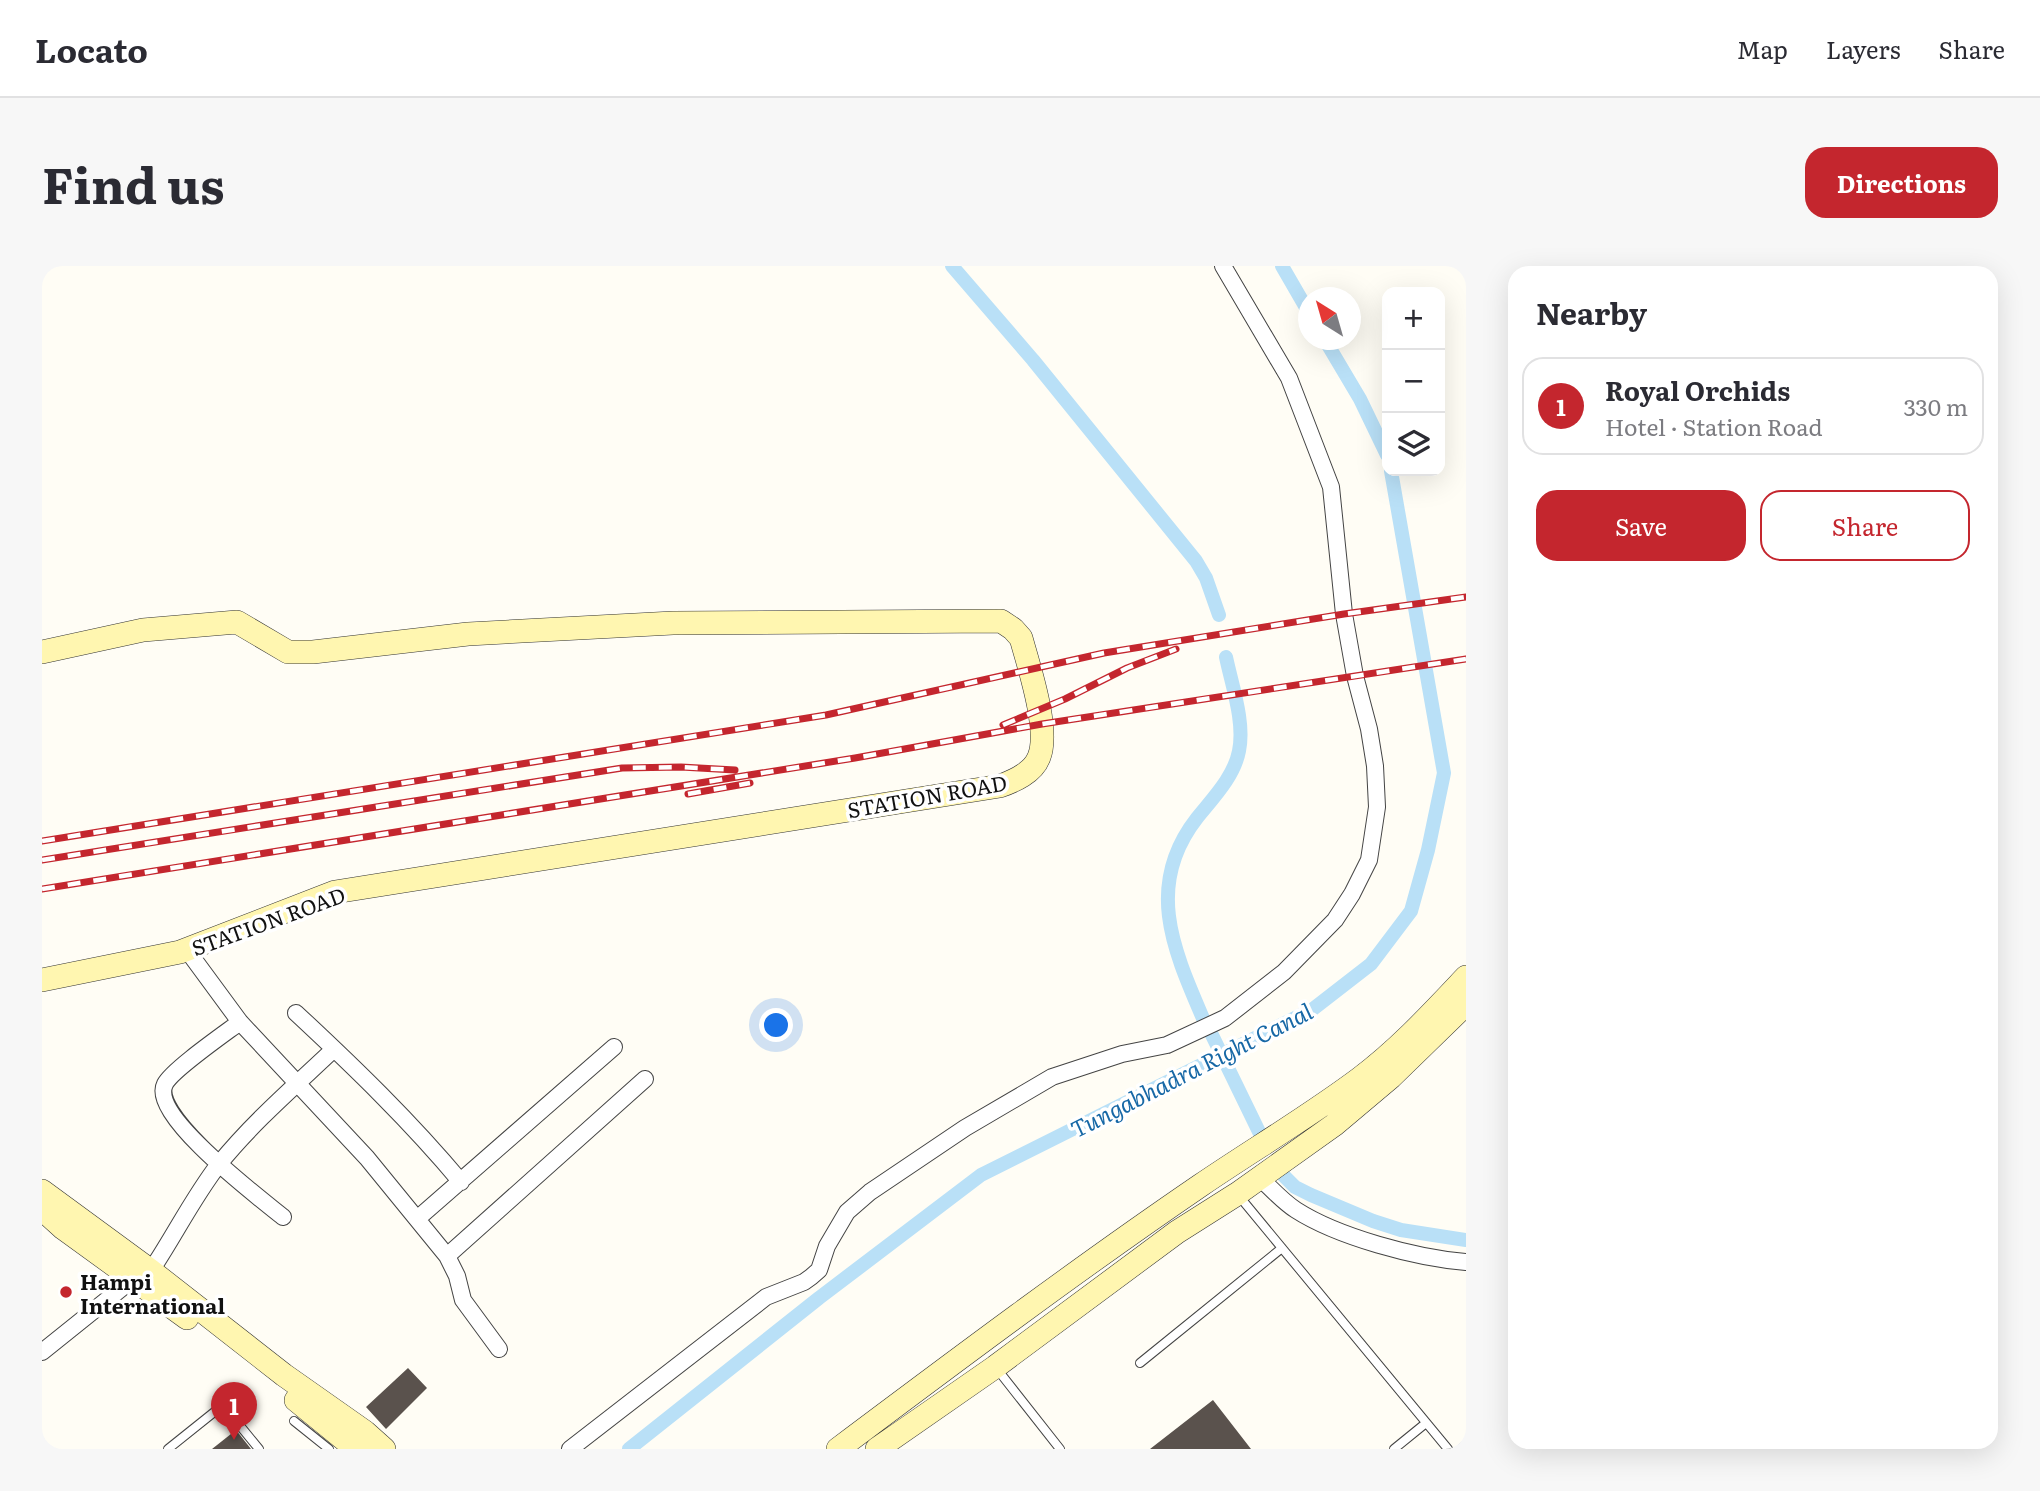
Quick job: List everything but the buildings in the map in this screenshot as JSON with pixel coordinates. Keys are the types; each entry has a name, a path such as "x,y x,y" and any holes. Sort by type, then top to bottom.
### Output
{"street":[{"path":"569,1449 766,1297 804,1283 819,1270 827,1246 847,1212 879,1185 965,1128 1052,1077 1122,1054 1167,1045 1225,1018 1284,972 1335,920 1352,894 1369,860 1377,807 1369,729 1355,676 1344,614 1331,487 1289,378 1223,266"},
{"name":"STATION ROAD","path":"42,652 143,630 237,622 288,652 313,652 468,634 673,623 1000,621 1021,638 1042,724 1040,757 1031,768 1007,783 335,892 187,950 42,980"},
{"path":"187,950 240,1022 367,1158 447,1256 457,1276 463,1300 499,1349"},
{"path":"838,1449 1202,1184 1292,1127 1362,1077 1418,1029 1466,977"},
{"path":"877,1449 995,1367 1177,1232 1237,1194 1334,1125 1391,1077 1466,1004"},
{"path":"296,1013 394,1107 461,1182"},
{"path":"240,1022 175,1073 164,1084 163,1091 176,1121 198,1145 283,1217"},
{"path":"417,1219 614,1047"},
{"path":"42,1352 142,1279 194,1198 220,1164 334,1049"},
{"path":"447,1256 645,1079"},
{"path":"1259,1177 1297,1210 1351,1235 1403,1252 1440,1260 1466,1262"},
{"path":"42,1191 142,1279 356,1449"},
{"path":"42,1209 63,1228 284,1375 365,1432 384,1449"}],"lane":[{"path":"1237,1194 1448,1449"},
{"path":"1140,1363 1282,1248"},
{"path":"995,1367 1060,1449"},
{"path":"168,1449 223,1405 259,1449"},
{"path":"294,1421 328,1449"},
{"path":"1394,1449 1426,1423"},
{"path":"1461,1449 1466,1445"}],"waterway":[{"path":"952,266 1033,360 1196,561 1206,578 1219,615"},
{"name":"Tungabhadra Right Canal","path":"1282,266 1298,294"},
{"name":"Tungabhadra Right Canal","path":"1331,350 1360,399 1382,445"},
{"name":"Tungabhadra Right Canal","path":"629,1449 819,1298 981,1175 1313,1009 1371,964 1411,911 1428,850 1444,773 1392,476"},
{"path":"1205,1023 1175,946 1168,895 1171,869 1181,844 1233,770 1239,751 1239,716 1226,657"},
{"path":"1211,1033 1263,1140"},
{"path":"1283,1175 1295,1187 1373,1221 1401,1230 1466,1240"}],"railway":[{"path":"42,841 826,715 1104,653 1466,597"},
{"path":"1003,725 1065,699 1127,668 1176,649"},
{"path":"42,889 855,758 1042,724 1466,659"},
{"path":"42,860 622,768 735,770"},
{"path":"688,794 750,783"}],"place":[{"name":"Hampi International","path":"66,1292"},
{"name":"Royal Orchids","path":"234,1440"}]}
